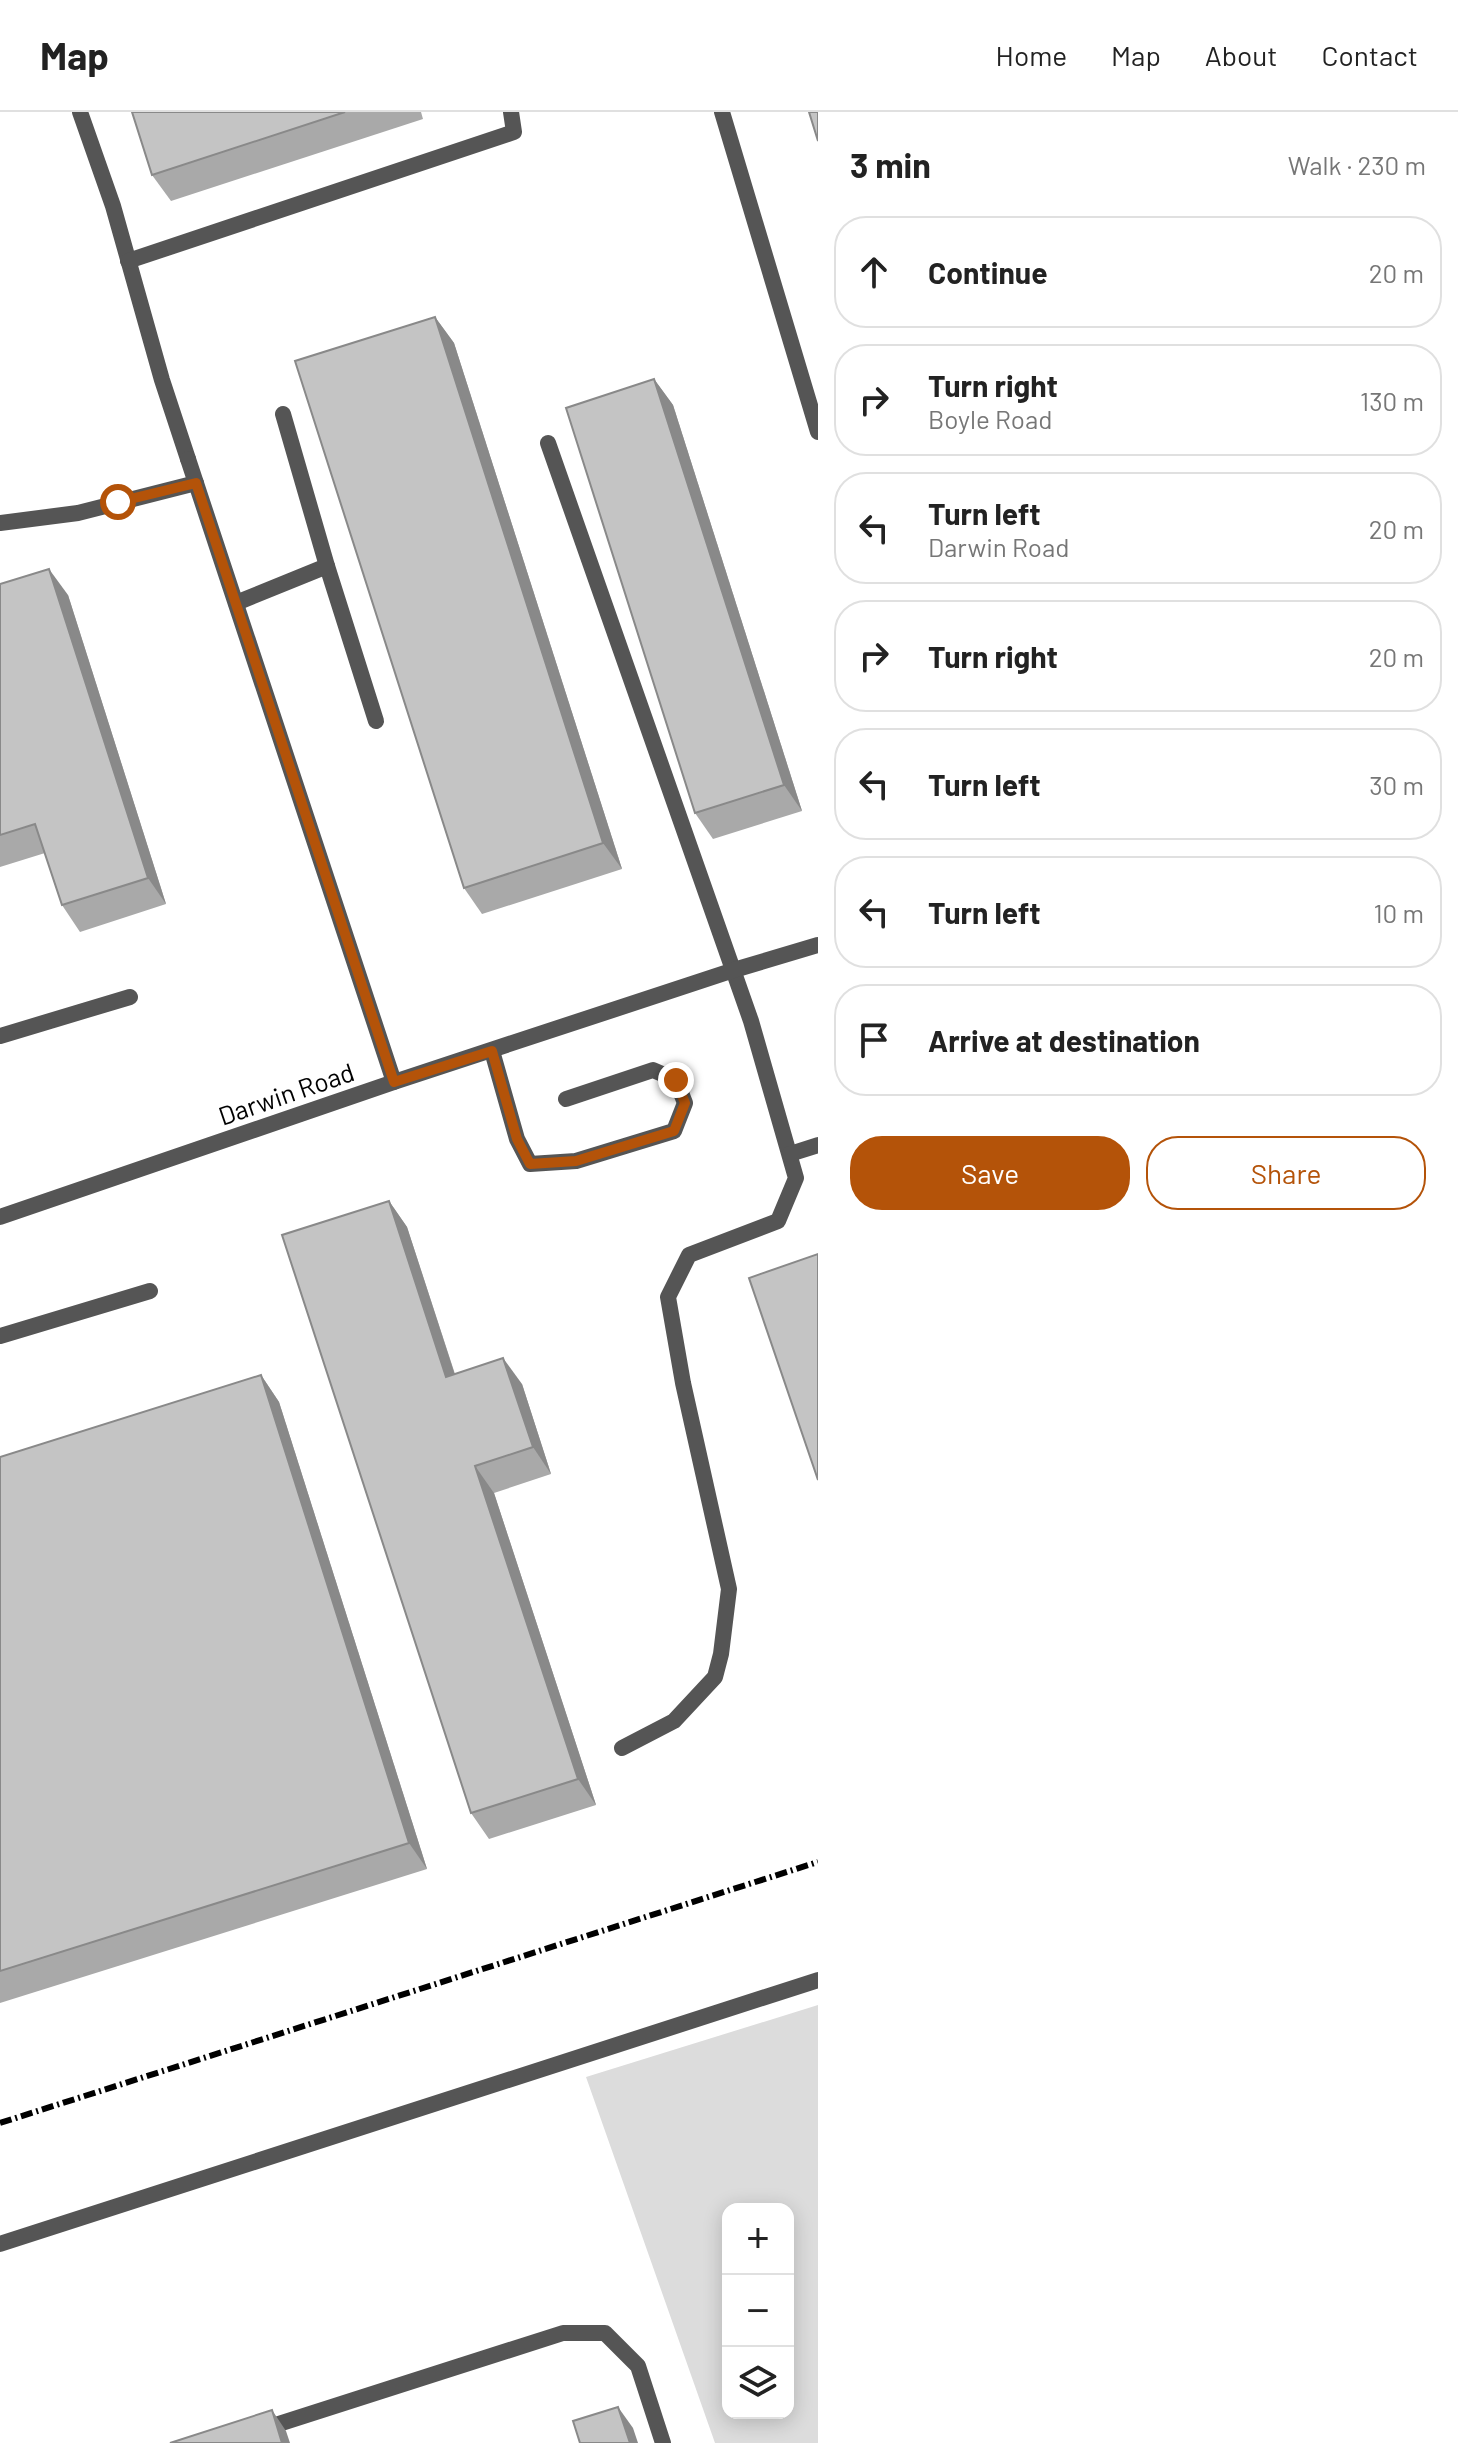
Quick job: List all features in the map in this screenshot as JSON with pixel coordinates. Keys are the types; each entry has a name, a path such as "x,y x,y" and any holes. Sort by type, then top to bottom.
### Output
{"street":[{"path":"80,112 113,206 188,459 394,1082"},
{"path":"128,261 514,132 511,112"},
{"path":"722,112 818,432"},
{"path":"283,414 376,721"},
{"path":"548,443 734,970 796,1178 778,1221 689,1255 668,1297 683,1383 729,1589 715,1677 674,1721 622,1748"},
{"path":"0,523 78,513 196,483"},
{"path":"236,603 327,566"},
{"name":"Darwin Road","path":"0,1217 394,1082 818,945"},
{"path":"0,1036 130,997"},
{"path":"492,1051 517,1139 530,1164 576,1161 674,1131 685,1103 676,1080 653,1070 566,1099"},
{"path":"790,1154 818,1145"},
{"path":"0,1336 150,1291"},
{"path":"0,2244 818,1980"},
{"path":"219,2443 563,2333 605,2333 638,2366 663,2443"}],"shaded area":[{"path":"818,2005 818,2443 715,2443 586,2077"}],"building":[{"path":"132,112 345,112 152,175"},
{"path":"809,112 818,112 818,141"},
{"path":"435,317 603,843 464,888 295,361"},
{"path":"654,379 784,785 695,813 566,408"},
{"path":"49,569 148,878 62,905 35,824 0,835 0,584"},
{"path":"389,1201 446,1377 503,1358 533,1447 475,1466 578,1779 471,1813 282,1235"},
{"path":"818,1254 818,1480 749,1278"},
{"path":"261,1375 409,1843 0,1971 0,1457"},
{"path":"618,2407 630,2443 580,2443 573,2421"},
{"path":"272,2410 282,2443 170,2443"}],"railway":[{"path":"0,2123 818,1862"}],"route":[{"path":"118,502 196,483 394,1082 492,1051 517,1139 530,1164 576,1161 674,1131 685,1103 676,1080"}]}
